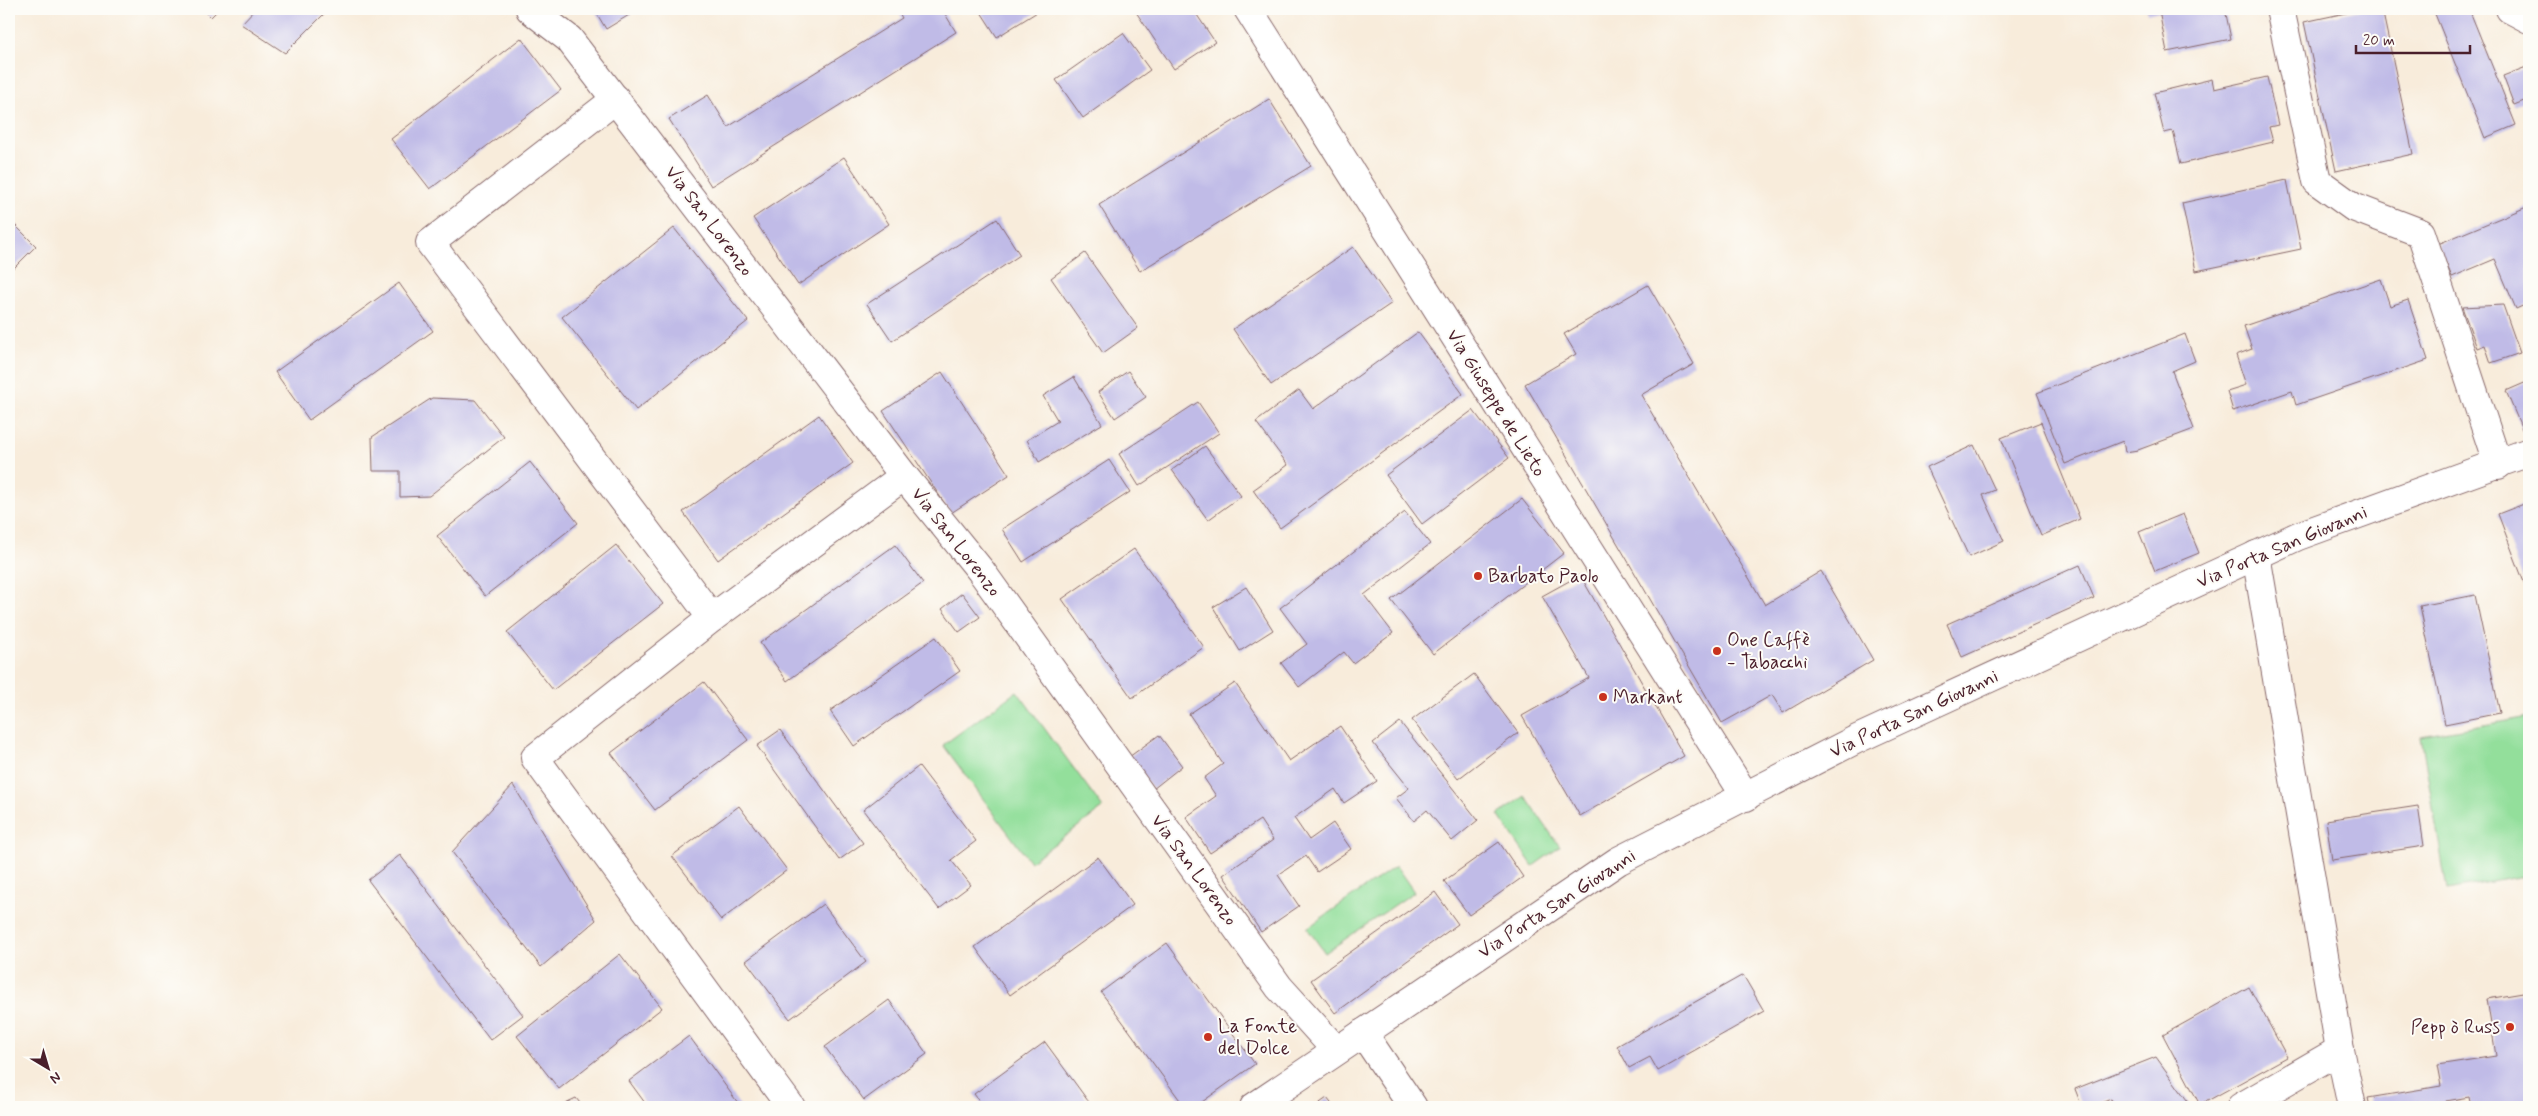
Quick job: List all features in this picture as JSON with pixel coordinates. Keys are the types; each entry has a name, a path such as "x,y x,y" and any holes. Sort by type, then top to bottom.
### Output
{"street":[{"name":"Via San Lorenzo","path":"530,9 568,39 616,99 904,476 981,571 1279,988 1336,1050"},
{"name":"Via Giuseppe de Lieto","path":"1248,9 1746,797"},
{"path":"2280,9 2317,181 2354,207 2421,233 2498,465"},
{"path":"2510,9 2529,19"},
{"path":"616,99 430,243 712,618"},
{"name":"Via Porta San Giovanni","path":"1254,1107 1618,861 1855,740 2298,536 2498,465 2529,452"},
{"path":"791,1107 535,758 712,618 904,476"},
{"path":"2256,555 2340,1050 2352,1107"},
{"path":"1363,1032 1413,1107"},
{"path":"2242,1107 2340,1050"}],"green space":[{"path":"1017,691 1103,808 1030,862 943,745"},
{"path":"2529,717 2529,875 2447,890 2421,736"},
{"path":"1525,796 1560,847 1533,866 1498,815"},
{"path":"1396,866 1414,892 1325,953 1307,928"}],"building":[{"path":"203,9 219,9 211,17"},
{"path":"255,9 329,9 285,53 241,24"},
{"path":"594,9 639,9 606,29"},
{"path":"897,9 942,9 956,32 711,186 669,119 708,95 728,127 902,18"},
{"path":"979,9 1042,9 997,37"},
{"path":"1134,9 1193,9 1215,42 1174,69"},
{"path":"2146,9 2225,9 2231,39 2167,52 2159,11 2147,14"},
{"path":"2364,9 2382,9 2413,154 2336,171 2304,22"},
{"path":"2433,9 2469,9 2516,125 2485,138"},
{"path":"1123,33 1150,70 1083,118 1056,80"},
{"path":"521,38 561,90 430,189 391,139"},
{"path":"2529,66 2529,116 2524,101 2514,105 2503,76"},
{"path":"2267,77 2278,125 2269,127 2273,142 2181,164 2173,131 2164,133 2154,93 2212,79 2214,89"},
{"path":"1269,99 1311,166 1140,271 1099,205"},
{"path":"844,157 889,224 798,285 753,218"},
{"path":"2287,180 2301,249 2196,271 2182,203"},
{"path":"2529,206 2529,303 2516,309 2495,259 2452,277 2438,244"},
{"path":"9,219 36,246 9,273"},
{"path":"997,219 1020,255 892,341 867,304"},
{"path":"674,228 748,321 636,410 562,317"},
{"path":"1353,247 1392,303 1271,385 1233,329"},
{"path":"1085,253 1138,328 1103,353 1051,278"},
{"path":"2381,279 2390,306 2408,300 2428,360 2296,405 2292,391 2233,411 2227,391 2246,385 2236,355 2252,349 2244,326"},
{"path":"399,283 433,331 309,420 275,372"},
{"path":"1648,285 1694,364 1641,395 1765,605 1821,571 1873,660 1783,713 1772,695 1722,723 1525,384 1576,354 1564,334"},
{"path":"2503,305 2520,353 2491,363 2485,345 2477,348 2462,307"},
{"path":"1418,332 1463,394 1280,528 1253,490 1288,465 1256,422 1299,390 1313,409"},
{"path":"2185,334 2195,361 2172,371 2194,429 2138,450 2125,452 2123,441 2065,464 2037,393"},
{"path":"1128,371 1146,397 1115,418 1098,392"},
{"path":"942,372 1009,475 951,513 883,411"},
{"path":"1074,377 1102,424 1039,462 1027,440 1058,421 1043,396"},
{"path":"2529,381 2529,432 2524,434 2506,391"},
{"path":"432,398 475,400 504,437 429,496 400,497 400,471 373,471 372,437"},
{"path":"1198,402 1219,433 1139,486 1119,454"},
{"path":"1473,410 1509,458 1422,524 1386,475"},
{"path":"819,415 853,463 718,560 683,512"},
{"path":"2041,422 2080,519 2041,536 2001,438"},
{"path":"1974,445 1995,490 1983,495 2004,541 1969,557 1927,467"},
{"path":"1205,446 1241,496 1208,520 1172,470"},
{"path":"1109,460 1130,492 1023,562 1002,529"},
{"path":"530,462 578,523 485,596 437,536"},
{"name":"Barbato Paolo","path":"1522,499 1564,553 1433,654 1391,600"},
{"path":"2529,502 2529,583 2525,585 2498,514"},
{"path":"1405,512 1430,544 1364,595 1393,633 1353,663 1344,652 1299,687 1281,663 1307,644 1280,608"},
{"path":"2183,514 2199,553 2155,571 2139,532"},
{"path":"616,545 663,604 553,690 507,632"},
{"path":"895,545 923,583 787,681 760,643"},
{"path":"1134,549 1204,647 1132,698 1062,599"},
{"path":"2080,565 2094,598 1962,657 1947,624"},
{"name":"Markant","path":"1580,575 1684,756 1580,816 1522,716 1589,678 1542,596"},
{"path":"1246,587 1273,630 1240,651 1213,607"},
{"path":"962,593 980,617 959,632 942,609"},
{"path":"2475,595 2500,713 2445,724 2420,606"},
{"path":"936,637 960,671 854,746 830,711"},
{"path":"1474,674 1518,733 1458,779 1412,720"},
{"path":"704,682 748,740 655,810 611,753"},
{"path":"1235,683 1289,761 1340,726 1377,781 1344,803 1335,789 1294,818 1309,840 1333,823 1351,849 1317,872 1306,856 1278,875 1299,906 1261,932 1223,875 1273,840 1260,820 1210,853 1186,817 1216,796 1204,778 1223,764 1189,714"},
{"path":"1400,722 1478,820 1452,841 1427,810 1414,821 1396,798 1409,788 1373,743"},
{"path":"780,730 863,843 839,860 757,746"},
{"path":"1159,735 1182,766 1153,789 1129,757"},
{"path":"919,766 976,841 951,860 971,885 939,909 863,810"},
{"path":"513,785 596,920 541,967 452,852"},
{"path":"739,806 787,870 721,920 672,856"},
{"path":"2418,806 2424,846 2332,860 2326,820"},
{"path":"1499,842 1523,877 1469,915 1444,881"},
{"path":"400,855 523,1015 490,1040 368,880"},
{"path":"1098,857 1133,905 1010,995 975,947"},
{"path":"1435,892 1458,924 1335,1013 1311,980"},
{"path":"823,904 866,962 790,1019 746,961"},
{"path":"1167,943 1255,1064 1195,1107 1185,1107 1101,992"},
{"path":"620,954 662,1008 559,1089 517,1036"},
{"path":"1743,975 1764,1011 1658,1071 1650,1057 1629,1068 1617,1046"},
{"path":"2249,987 2287,1057 2200,1105 2163,1035"},
{"name":"Pepp ò Russ","path":"2529,992 2529,1107 2471,1107 2469,1097 2446,1101 2447,1107 2370,1107 2368,1098 2441,1086 2437,1065 2496,1056 2487,999"},
{"path":"889,1000 927,1054 864,1100 825,1047"},
{"path":"689,1036 741,1107 648,1107 629,1081"},
{"path":"1045,1042 1091,1105 1088,1107 984,1107 974,1094"},
{"path":"2156,1057 2192,1107 2117,1107 2111,1099 2091,1107 2082,1107 2075,1089"},
{"path":"576,1098 583,1107 557,1107"},
{"path":"1327,1098 1334,1107 1314,1107"}],"place":[{"name":"Barbato Paolo","path":"1478,576"},
{"name":"One Caffè - Tabacchi","path":"1717,651"},
{"name":"Markant","path":"1603,697"},
{"name":"Pepp ò Russ","path":"2510,1027"},
{"name":"La Fonte del Dolce","path":"1208,1037"}]}
